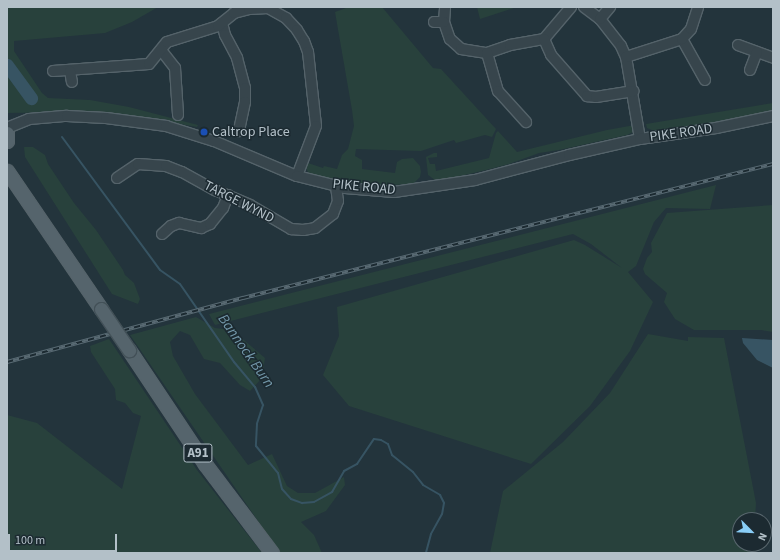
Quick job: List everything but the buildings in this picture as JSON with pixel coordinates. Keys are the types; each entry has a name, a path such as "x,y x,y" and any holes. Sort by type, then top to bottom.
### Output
{"main road":[{"path":"7,133 7,141"},
{"name":"A91","path":"7,162 16,183"},
{"name":"A91","path":"7,171 205,464 272,553"}],"street":[{"path":"54,71 149,64 167,42 218,26 234,13 249,9 268,7 286,18 297,30 304,41 308,52 316,126 297,176"},
{"path":"445,8 439,22 450,40 461,49 487,53 510,45 544,39 571,7"},
{"path":"584,7 600,19 621,46 626,57 634,91 640,139"},
{"path":"600,19 610,7"},
{"path":"626,57 682,39 691,29 698,7"},
{"path":"222,23 225,35 237,58 245,88 245,102 239,131"},
{"path":"544,39 551,55 587,96 596,97 634,91"},
{"path":"682,39 705,80"},
{"path":"738,45 773,58"},
{"path":"161,50 175,68 178,115"},
{"path":"750,70 757,52"},
{"path":"487,53 498,91 526,122"},
{"path":"70,71 72,82"},
{"name":"PIKE ROAD","path":"7,128 29,119 67,116 106,118 166,126 214,141 297,176 336,186 394,192 475,180 569,154 640,139 716,128 773,116"},
{"name":"TARGE WYND","path":"117,178 138,164 166,166 182,172 215,190 250,205 291,229 303,230 315,228 333,214 338,201 336,186"},
{"path":"162,234 171,226 180,223 201,228 210,224 223,208 228,195"}],"green space":[{"path":"7,7 158,7 132,22 105,33 14,41 14,51 42,93 48,98 90,100 129,107 198,125 197,127 126,115 74,112 7,113"},
{"path":"349,7 382,7 433,68 441,69 496,129 492,137 485,135 456,143 454,140 421,151 356,149 355,156 362,160 362,169 395,173 397,162 402,159 413,158 420,166 421,172 420,177 413,184 367,186 333,182 312,176 305,166 307,166 308,163 323,168 324,166 337,169 342,155 348,149 354,126 335,12"},
{"path":"477,7 517,7 480,19"},
{"path":"773,103 773,113 728,121 660,131 647,128 646,124"},
{"path":"635,125 633,132 627,135 539,153 509,164 486,170 439,181 428,175 426,157 434,153 437,153 437,157 428,158 430,164 435,164 436,171 489,158 496,133 498,131 517,152 607,130"},
{"path":"24,147 33,147 45,155 48,164 74,203 96,230 125,275 134,283 140,299 138,304 112,294 25,157"},
{"path":"716,185 710,209 666,208 654,222 636,266 628,272 653,302 630,351 590,406 531,464 349,406 323,375 339,336 337,307 574,240 585,245 622,268 591,244 573,234 215,325 209,314"},
{"path":"773,205 773,332 761,330 694,330 675,319 664,302 667,293 645,274 643,269 647,258 652,252 651,243 667,213"},
{"path":"196,317 215,328 232,330 265,358 262,378 250,391 240,385 220,363 204,359 190,335 180,331 170,342 173,356 195,394 248,465 272,454 287,486 298,493 315,493 344,477 345,485 326,511 301,522 314,535 322,553 280,553 130,335"},
{"path":"648,334 688,341 688,337 724,338 756,503 755,512 732,512 732,552 754,553 490,553 503,491 563,442 610,393"},
{"path":"109,339 197,470 262,553 7,553 7,415 37,423 122,489 141,416 133,413 125,403 116,400 115,389 91,352 90,346"}],"water":[{"path":"742,338 773,340 773,368 757,360 743,343"}],"waterway":[{"name":"Bannock Burn","path":"7,65 31,98"},
{"name":"Bannock Burn","path":"62,137 160,270 180,284 234,362 255,387 263,405 257,424 256,446 278,473 282,489 291,499 302,503 314,502 332,492 344,471 357,464 374,439 381,440 388,444 392,455 413,472 423,485 440,495 444,503 442,514 431,534 426,553"}],"railway":[{"path":"7,362 243,298 773,164"}],"place":[{"name":"Caltrop Place","path":"204,132"}]}
